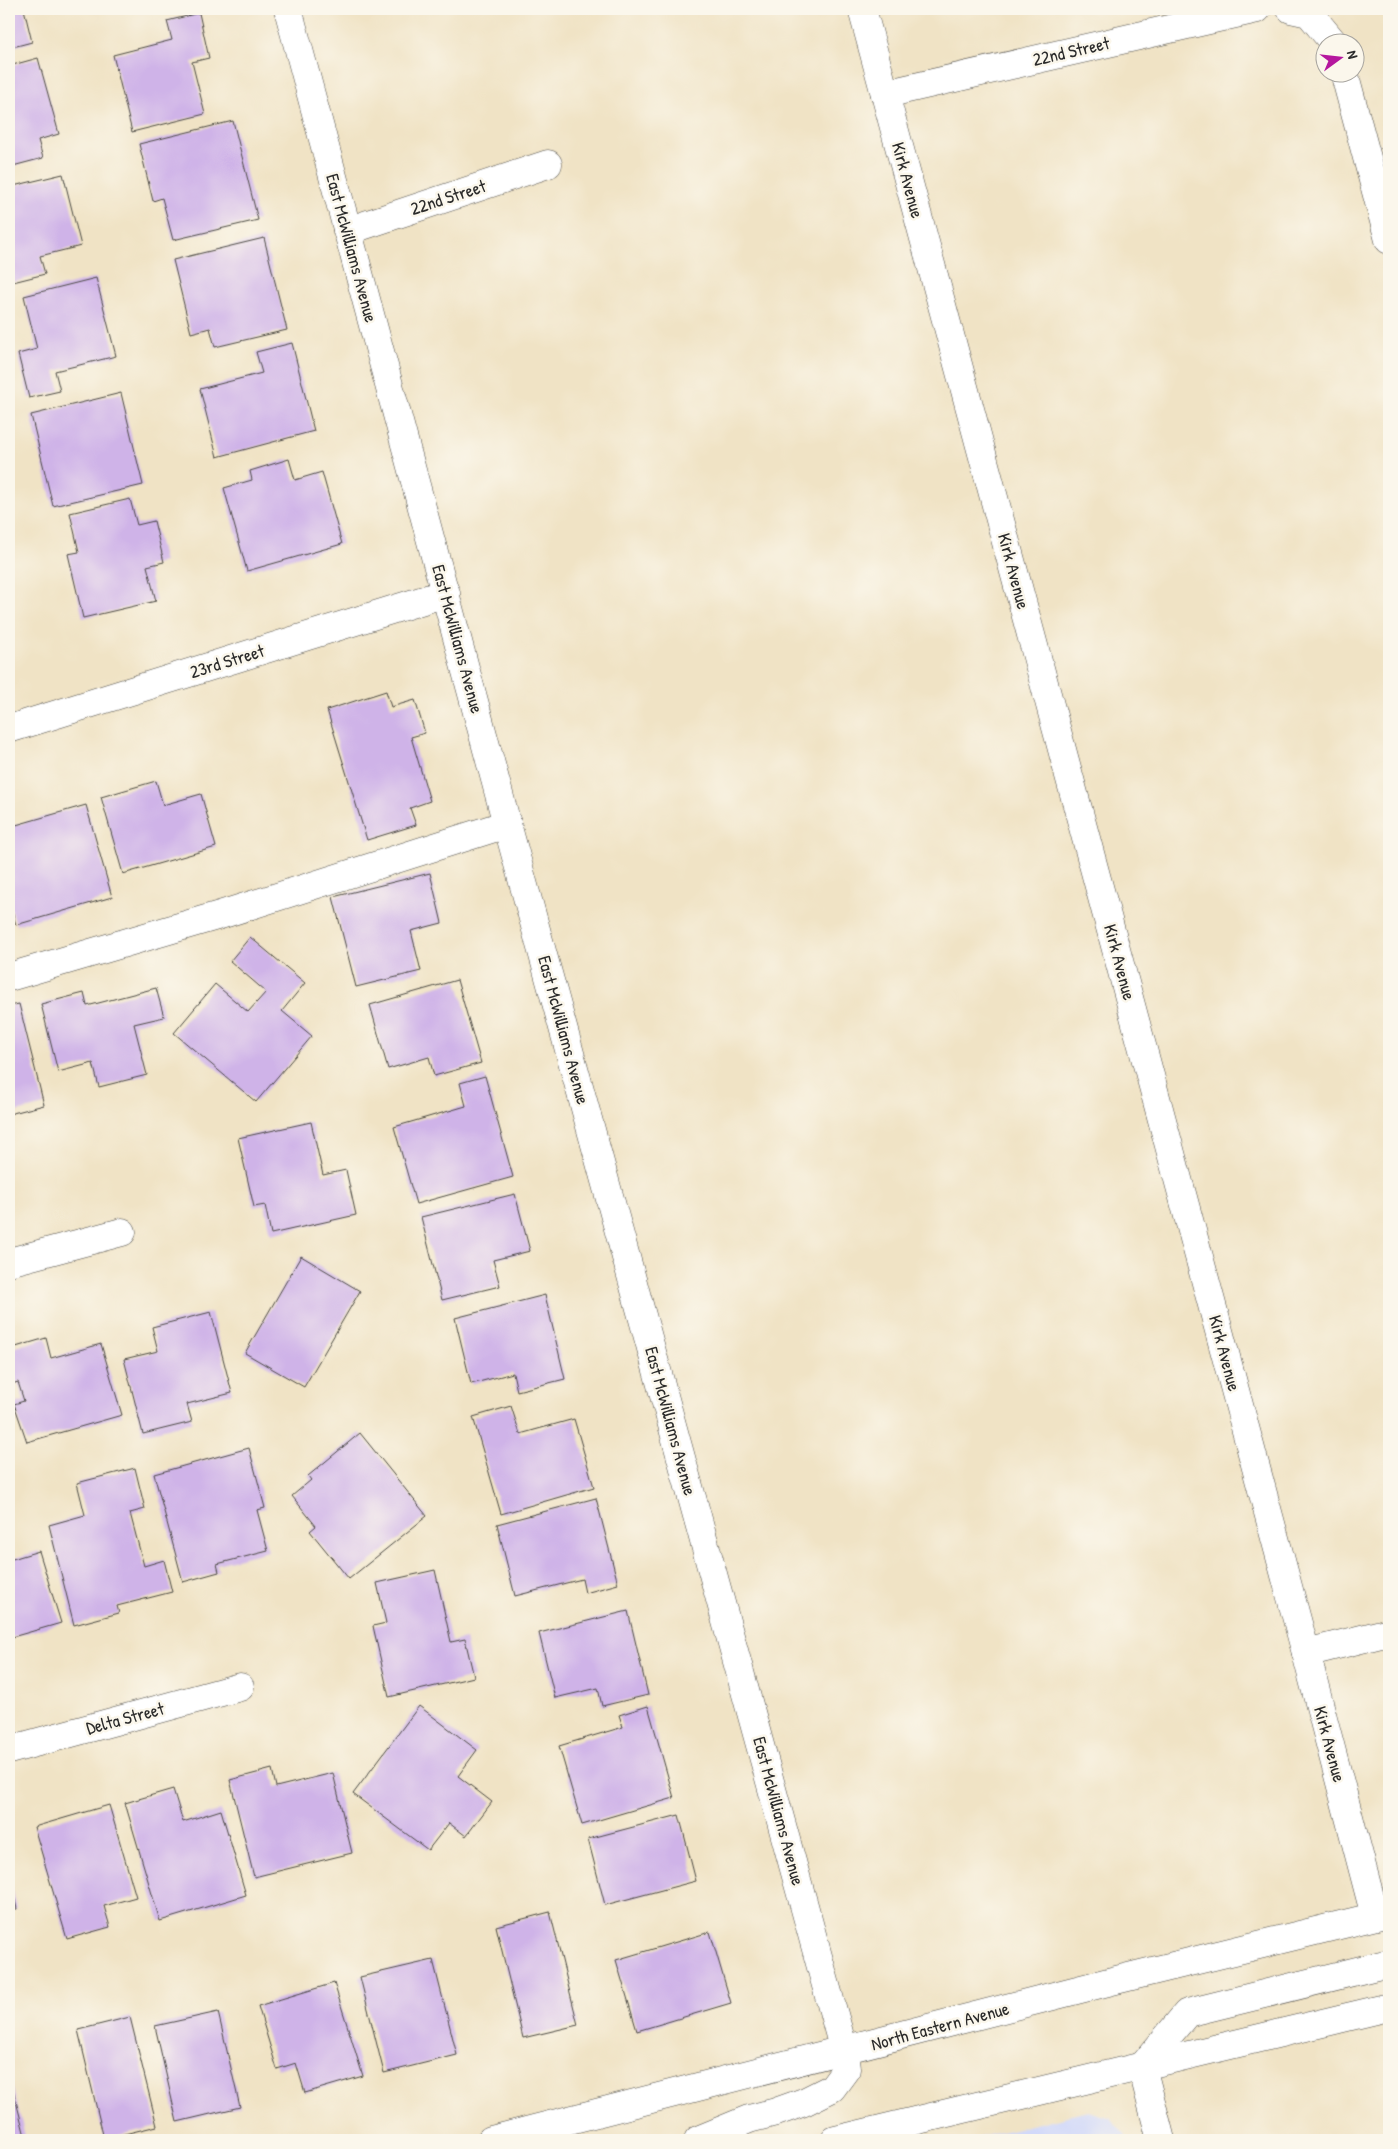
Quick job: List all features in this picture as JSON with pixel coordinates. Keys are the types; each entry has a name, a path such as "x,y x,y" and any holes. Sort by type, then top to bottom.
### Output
{"street":[{"name":"East McWilliams Avenue","path":"288,9 507,824 844,2051"},
{"name":"Kirk Avenue","path":"862,9 1306,1653 1382,1914"},
{"name":"22nd Street","path":"885,94 1257,9"},
{"path":"1300,11 1322,32"},
{"path":"1347,82 1389,240"},
{"name":"22nd Street","path":"347,230 548,164"},
{"name":"23rd Street","path":"9,729 446,593"},
{"path":"9,977 220,915 507,824"},
{"path":"9,1262 122,1232"},
{"path":"1306,1653 1389,1632"},
{"name":"Delta Street","path":"9,1750 240,1687"},
{"name":"North Eastern Avenue","path":"491,2140 1382,1914"},
{"path":"1142,2067 1187,2012 1389,1963"},
{"path":"835,2140 1389,2007"},
{"path":"698,2140 749,2119 804,2102 832,2088 846,2069 844,2051"},
{"path":"1142,2067 1161,2140"}],"shaded area":[{"path":"1088,2111 1110,2118 1127,2140 969,2140"}],"building":[{"path":"9,9 24,9 32,42 9,48"},
{"path":"199,13 209,58 192,62 205,114 132,132 113,55 172,40 167,21"},
{"path":"38,58 59,134 38,140 43,158 9,167 9,66"},
{"path":"233,121 258,220 173,240 162,198 153,201 139,144"},
{"path":"63,174 81,246 40,256 45,274 9,283 9,187"},
{"path":"264,238 287,330 215,347 210,328 191,333 173,260"},
{"path":"96,278 116,356 55,371 60,391 29,398 18,354 37,349 24,296"},
{"path":"292,343 314,431 217,457 200,389 262,373 256,352"},
{"path":"121,393 143,485 53,506 31,415"},
{"path":"289,459 295,480 322,472 342,544 247,571 224,488 252,480 250,471"},
{"path":"130,499 137,525 154,521 164,562 147,566 156,601 83,618 68,554 79,552 70,513"},
{"path":"386,691 391,707 415,700 425,733 411,737 430,801 410,808 416,825 367,840 327,710"},
{"path":"156,781 163,805 201,794 216,847 123,874 101,797"},
{"path":"86,805 112,897 16,925 9,902 9,827"},
{"path":"430,873 442,923 411,931 421,971 356,987 333,897"},
{"path":"250,937 305,983 282,1011 312,1036 256,1102 174,1033 215,984 248,1012 266,992 230,961"},
{"path":"457,980 481,1063 434,1076 429,1057 388,1069 370,1005"},
{"path":"156,988 164,1017 134,1024 147,1075 99,1087 93,1063 58,1072 41,1004 84,993 87,1006"},
{"path":"19,1004 44,1105 9,1114 9,1006"},
{"path":"485,1076 513,1177 416,1204 394,1127 466,1106 460,1083"},
{"path":"311,1122 323,1175 346,1170 356,1215 271,1234 265,1205 254,1207 238,1138"},
{"path":"515,1194 530,1251 493,1260 500,1286 442,1300 421,1217"},
{"path":"301,1256 360,1291 304,1387 245,1353"},
{"path":"545,1295 565,1379 517,1391 513,1373 471,1384 455,1318"},
{"path":"211,1312 232,1393 187,1404 192,1422 143,1434 124,1359 158,1351 152,1327"},
{"path":"46,1338 51,1358 101,1344 122,1415 27,1442 14,1404 24,1401 18,1382 9,1385 9,1349"},
{"path":"511,1406 520,1434 574,1419 594,1487 501,1514 473,1417"},
{"path":"360,1433 427,1516 349,1579 310,1531 316,1526 292,1496 311,1480 308,1476"},
{"path":"249,1448 265,1508 257,1510 268,1551 217,1564 219,1572 183,1582 154,1474"},
{"path":"135,1468 145,1509 130,1513 144,1566 164,1560 172,1592 117,1606 119,1613 74,1625 49,1525 85,1515 77,1483"},
{"path":"596,1498 618,1584 585,1593 582,1579 515,1596 497,1524"},
{"path":"39,1551 61,1623 9,1638 9,1560"},
{"path":"435,1570 451,1642 465,1639 474,1677 389,1697 373,1626 386,1623 377,1583"},
{"path":"628,1611 648,1695 602,1706 598,1688 555,1698 539,1633"},
{"path":"419,1706 477,1750 458,1776 492,1802 466,1836 449,1823 428,1850 353,1794"},
{"path":"648,1706 674,1798 582,1825 559,1746 623,1727 619,1715"},
{"path":"272,1769 276,1787 333,1773 352,1853 254,1877 230,1780"},
{"path":"173,1789 183,1822 221,1810 246,1895 160,1921 125,1803"},
{"path":"109,1805 136,1897 104,1906 110,1927 67,1939 34,1827"},
{"path":"679,1815 696,1881 605,1905 588,1839"},
{"path":"9,1875 17,1909 9,1911"},
{"path":"550,1912 578,2025 523,2038 496,1926"},
{"path":"710,1932 731,2003 637,2031 616,1960"},
{"path":"433,1960 457,2055 384,2073 360,1977"},
{"path":"334,1983 363,2076 305,2093 296,2063 277,2069 258,2006"},
{"path":"218,2012 240,2107 177,2122 155,2026"},
{"path":"130,2017 157,2126 104,2139 78,2030"},
{"path":"9,2074 26,2140 9,2140"}]}
